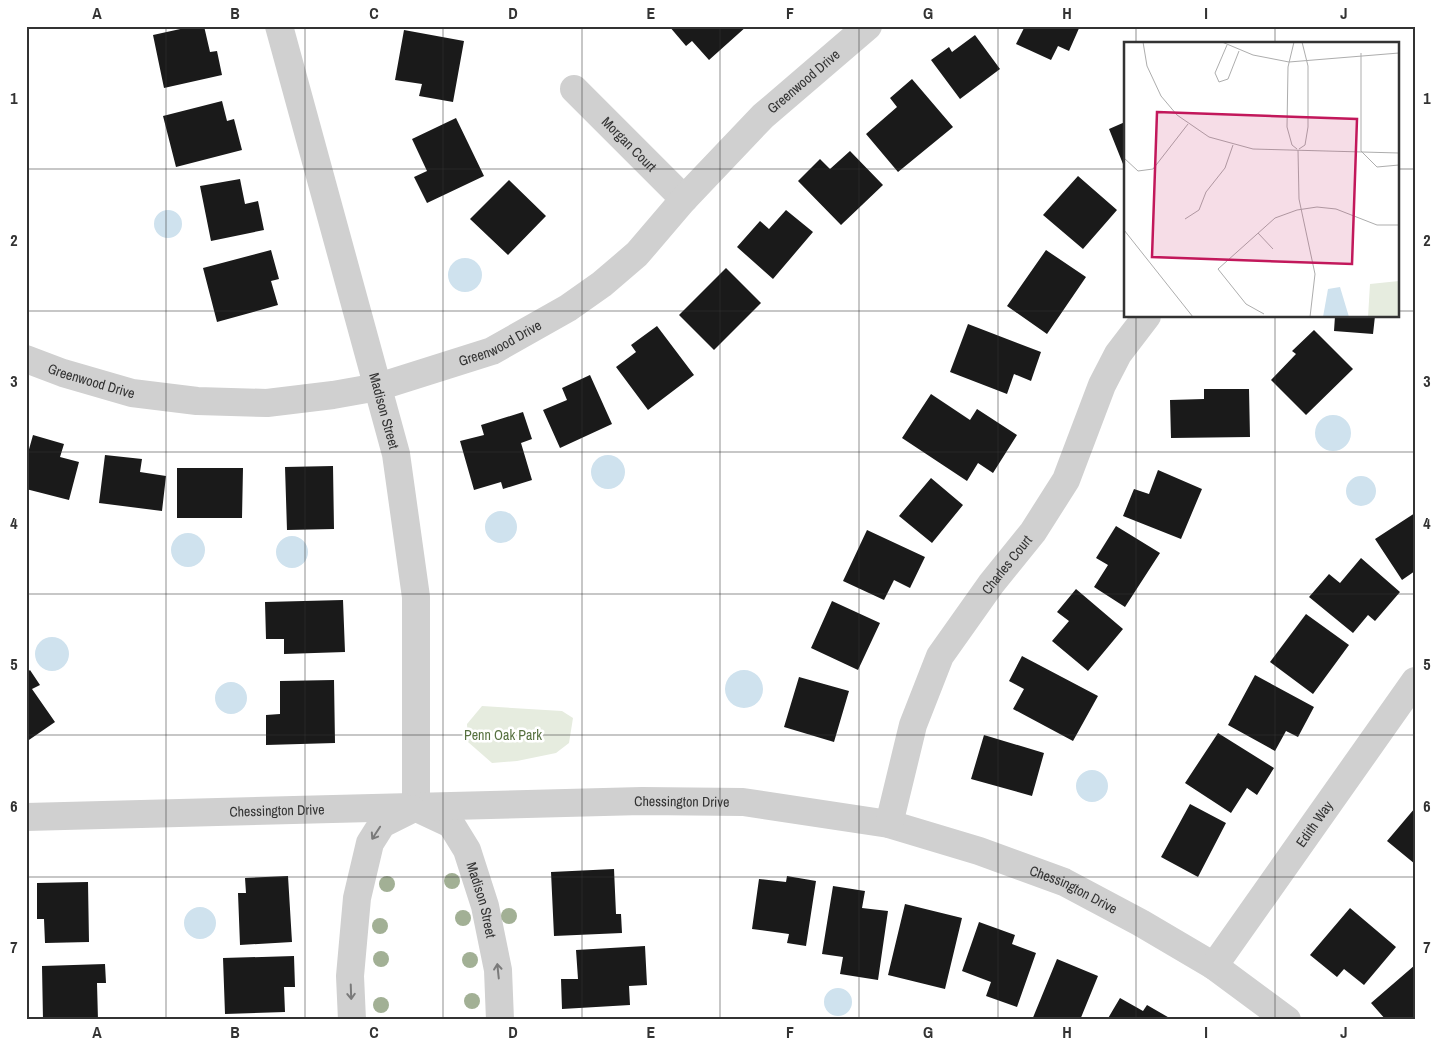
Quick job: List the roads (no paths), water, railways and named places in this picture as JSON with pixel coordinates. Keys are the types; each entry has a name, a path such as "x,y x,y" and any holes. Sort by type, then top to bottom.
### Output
{"street":[{"name":"Madison Street","path":"279,26 396,454 416,597 416,807 452,824 467,850 485,906 498,970 500,1020"},
{"name":"Greenwood Drive","path":"26,359 62,373 132,393 197,401 267,403 378,387 492,351 568,308 602,284 637,254 684,199 763,116 868,26"},
{"name":"Morgan Court","path":"574,89 684,199"},
{"name":"Charles Court","path":"889,824 913,725 940,656 991,584 1033,532 1066,480 1102,385 1118,354 1145,318"},
{"name":"Edith Way","path":"1214,966 1415,681"},
{"name":"Chessington Drive","path":"26,817 642,801 743,802 889,824 979,850 1064,882 1141,923 1214,966 1286,1020"},
{"path":"352,1020 350,976 357,898 370,843 382,824 416,807"}],"water":[{"path":"168,210 178,214 182,224 178,234 168,238 158,234 154,224 158,214"},
{"path":"465,258 477,263 482,275 477,287 465,292 453,287 448,275 453,263"},
{"path":"1333,415 1340,416 1346,420 1350,426 1350,440 1346,446 1340,450 1333,451 1326,450 1320,446 1316,440 1315,433 1316,426 1320,420 1326,416"},
{"path":"608,455 620,460 625,472 620,484 608,489 596,484 591,472 596,460"},
{"path":"1361,476 1372,480 1376,491 1372,502 1361,506 1350,502 1346,491 1350,480"},
{"path":"501,511 512,516 517,527 512,538 501,543 490,538 485,527 490,516"},
{"path":"188,533 195,534 200,538 204,543 204,557 200,562 195,566 188,567 181,566 176,562 172,557 171,550 172,543 176,538 181,534"},
{"path":"292,536 304,540 308,552 304,564 292,568 280,564 276,552 280,540"},
{"path":"52,637 64,642 69,654 64,666 52,671 40,666 35,654 40,642"},
{"path":"744,670 758,675 763,689 758,703 744,708 730,703 725,689 730,675"},
{"path":"231,682 237,683 242,687 246,692 246,704 242,709 237,713 231,714 225,713 220,709 216,704 215,698 216,692 220,687 225,683"},
{"path":"1092,770 1098,771 1103,775 1107,780 1107,792 1103,797 1098,801 1092,802 1086,801 1081,797 1077,792 1076,786 1077,780 1081,775 1086,771"},
{"path":"200,907 206,908 211,912 215,917 215,929 211,934 206,938 200,939 194,938 189,934 185,929 184,923 185,917 189,912 194,908"},
{"path":"838,988 848,992 852,1002 848,1012 838,1016 828,1012 824,1002 828,992"}],"park label":[{"name":"Penn Oak Park","path":"503,735"}]}
